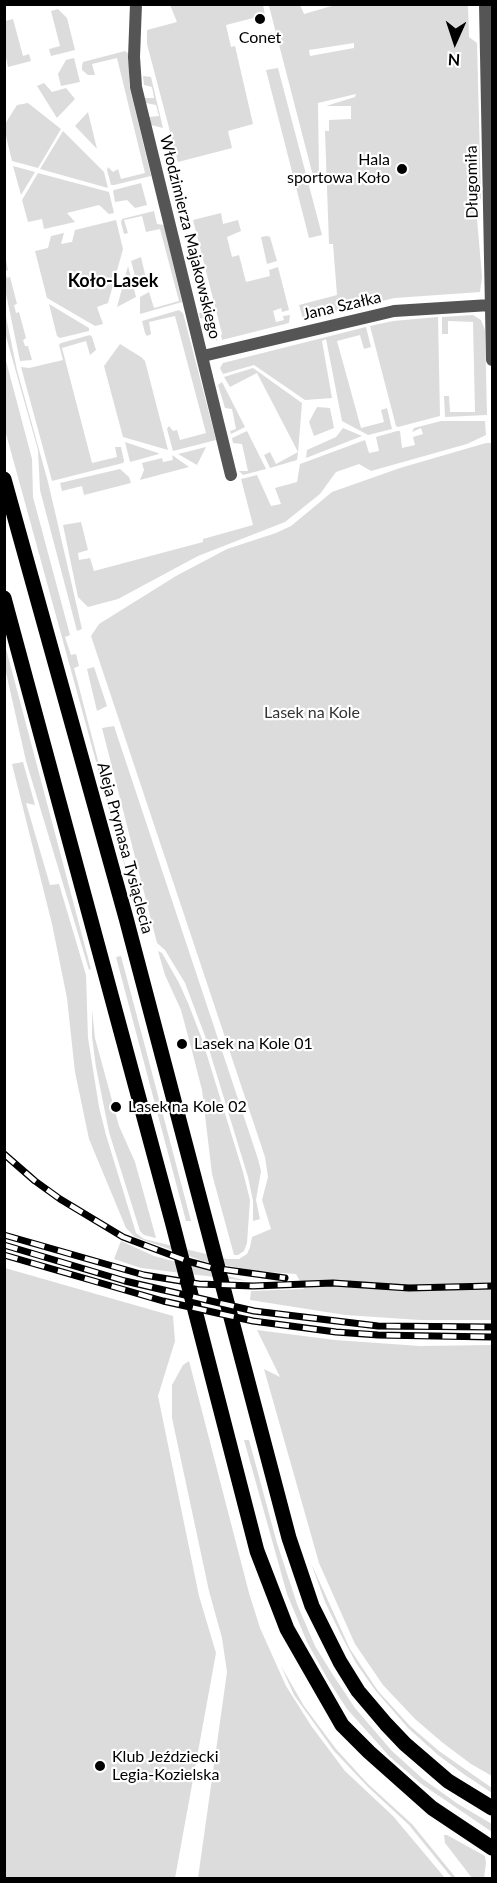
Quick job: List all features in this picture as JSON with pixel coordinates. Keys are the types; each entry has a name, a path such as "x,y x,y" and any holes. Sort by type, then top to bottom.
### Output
{"main road":[{"name":"Aleja Prymasa Tysiąclecia","path":"4,479 126,918 164,1070 289,1538 312,1606 340,1662 358,1690 405,1744 448,1781 492,1808"},
{"path":"4,598 172,1221 257,1551 287,1629 342,1725 432,1809 492,1848"}],"street":[{"name":"Włodzimierza Majakowskiego","path":"136,4 134,57 136,87 231,475"},
{"name":"Długomiła","path":"485,4 491,170 492,360"},
{"name":"Jana Szałka","path":"203,356 394,311 490,305"}],"green space":[{"path":"170,5 263,5 265,15 226,25 231,47 235,46 253,124 228,131 232,148 178,162 147,44 147,30 177,22"},
{"name":"Hala sportowa Koło","path":"300,5 304,14 335,5 468,5 469,37 477,43 481,199 477,199 476,207 482,277 480,292 395,298 303,319 299,305 337,295 333,244 329,244 325,131 329,131 329,120 351,119 351,106 326,106 355,97 356,94 318,103 319,175 313,176 269,6","holes":["354,43 354,48 310,56 309,50"]},
{"path":"58,9 67,18 75,50 51,56 49,49 60,46 51,11"},
{"path":"13,19 23,56 29,54 31,61 8,67 5,52 5,21"},
{"path":"125,51 129,58 129,84 151,176 111,185 108,167 113,172 118,169 121,179 145,173 117,58 92,64 95,75 88,75 82,70 82,66 83,62"},
{"path":"74,58 80,82 61,86 58,74 66,60"},
{"path":"278,68 322,235 309,238 266,70"},
{"path":"143,76 151,77 163,128 151,125 149,117 159,116 156,105 146,103 144,98 154,98 152,87 144,85"},
{"path":"44,83 52,92 66,88 75,99 57,118 37,86"},
{"path":"28,103 61,129 38,168 12,161 5,124 17,105"},
{"path":"88,112 97,149 75,126"},
{"path":"63,131 104,172 108,188 40,169"},
{"path":"13,166 35,172 21,195"},
{"path":"38,173 109,192 114,213 109,214 99,205 67,213 75,222 44,229 42,219 28,222 22,200"},
{"path":"141,183 147,205 135,208 127,200 115,202 114,190"},
{"path":"154,211 157,224 164,225 182,302 140,314 140,297 149,292 154,308 179,301 160,229 146,232 142,216 124,220 128,233 124,234 122,219"},
{"path":"221,213 223,224 238,220 241,231 227,237 232,257 239,255 246,282 270,276 269,270 278,267 289,310 282,312 281,308 273,311 276,322 284,320 283,316 290,315 289,323 222,340 193,220"},
{"path":"116,220 123,249 108,303 97,307 103,324 95,326 47,298 35,251 48,248 51,236 64,233 61,244 72,242 75,230"},
{"path":"261,237 270,237 277,261 267,264"},
{"path":"5,255 8,270 5,271"},
{"path":"141,257 148,287 138,287 131,261"},
{"path":"128,266 136,297 117,307"},
{"path":"5,271 7,278 10,277 17,304 14,305 16,313 19,312 26,338 23,340 25,346 28,346 32,360 20,361 5,289"},
{"path":"203,291 207,291 217,341 209,335 205,323 211,324 210,320 200,318 199,313 208,312"},
{"path":"49,304 89,328 89,331 60,338 57,336"},
{"path":"4,307 17,370 48,482 82,629 77,631 40,490 38,450 5,333"},
{"path":"179,310 183,313 216,440 173,451 167,429 169,426 173,431 177,430 180,440 206,433 175,316 149,322 151,334 147,336 142,321"},
{"path":"473,315 481,320 485,330 487,415 445,417 444,396 449,396 450,412 475,412 473,322 448,321 448,334 442,334 442,317"},
{"path":"438,317 440,416 398,427 370,326 393,321"},
{"path":"366,327 371,347 364,349 360,335 337,341 361,428 384,422 381,410 387,408 392,429 368,435 342,421 326,339 322,341 332,398 305,400 254,365 223,374 220,368 223,363"},
{"path":"90,335 96,350 90,355 86,341 62,348 92,463 117,457 115,447 121,447 124,461 52,481 21,367 29,368 63,360 59,345 61,343"},
{"path":"120,344 145,361 168,450 123,437 104,366"},
{"path":"5,357 32,459 33,497 70,635 65,637 71,655 76,654 79,666 74,668 136,907 5,430"},
{"path":"253,368 302,403 298,453 297,460 270,468 264,455 270,452 276,464 298,452 257,373 230,387 224,377"},
{"path":"222,382 245,427 231,434 230,431 236,429 232,409 225,408 218,385"},
{"path":"317,407 330,408 334,428 314,436 309,422"},
{"path":"441,421 485,421 486,435 467,444 371,471 359,464 336,472 320,494 285,522 198,556 118,599 88,607 78,597 63,525 81,522 88,550 78,553 79,560 90,558 94,571 203,542 203,539 253,525 241,479 257,475 271,506 281,504 275,488 297,482 300,464 365,440 369,453 379,451 376,437 397,431 400,431 402,448 415,445 413,437 423,434 421,428 412,432 414,428"},
{"path":"343,428 362,436 306,458 307,450 336,437"},
{"path":"247,431 266,469 243,475 239,471 248,471 242,444 233,443 232,438"},
{"path":"125,442 158,453 159,454 130,462"},
{"name":"Lasek na Kole","path":"492,443 492,1320 420,1320 345,1315 250,1300 251,1291 304,1289 296,1274 256,1271 203,1261 135,1237 126,1228 89,1139 75,1072 67,998 52,924 12,764 23,762 35,805 26,803 50,885 59,884 86,975 88,1038 99,1107 136,1233 144,1239 227,1259 239,1259 247,1254 252,1237 271,1229 262,1200 268,1177 265,1157 91,636 99,624 176,576 227,549 291,526 332,492 400,468"},
{"path":"206,447 197,465 178,454"},
{"path":"172,455 189,467 140,480 144,470 142,463 162,458 163,462 173,460"},
{"path":"120,469 129,477 131,483 84,495 82,486 62,491 60,483"},
{"path":"5,645 91,969 89,970 26,761 5,668"},
{"path":"94,667 107,706 97,711 87,669"},
{"path":"114,726 258,1159 261,1171 256,1200 260,1219 253,1221 253,1201 248,1177 205,1036 185,983 165,950 157,943 102,728"},
{"path":"158,951 162,953 179,983 202,1039 243,1172 250,1200 247,1243 244,1251 238,1255 234,1255 212,1174 202,1090 192,1051 181,1010 165,975"},
{"path":"121,956 191,1221 186,1221 116,957"},
{"path":"92,1010 95,1038 119,1126 135,1162 156,1238 144,1235 140,1231 109,1132 96,1067 92,1037"},
{"path":"121,1241 154,1256 247,1281 141,1268 114,1259"},
{"path":"5,1268 173,1316 175,1341 158,1396 199,1596 216,1653 175,1878 5,1878"},
{"path":"257,1330 335,1340 420,1346 492,1345 492,1776 471,1764 415,1719 383,1685 355,1644 319,1563 264,1369 280,1377"},
{"path":"189,1361 249,1593 260,1628 286,1686 312,1727 345,1771 393,1816 445,1878 198,1878 227,1672 222,1638 209,1591 172,1418 172,1385 183,1365"},
{"path":"244,1440 249,1440 277,1543 297,1604 315,1646 333,1675 355,1708 392,1751 423,1779 458,1804 492,1824 492,1832 420,1783 389,1756 347,1709 327,1678 307,1642 287,1594"},
{"path":"311,1563 350,1649 378,1691 410,1726 439,1751 492,1788 492,1793 438,1755 408,1728 375,1690 356,1663 342,1637 325,1602"},
{"path":"281,1666 304,1706 336,1749 368,1784 412,1824 456,1878 452,1878 409,1825 334,1751 294,1695"},
{"path":"444,1835 485,1856 484,1878 472,1878 445,1843"}],"railway":[{"path":"4,1154 60,1199 123,1237 187,1261 213,1268 285,1278"},
{"path":"4,1235 144,1275 199,1284 253,1286 333,1283 409,1288 492,1286"},
{"path":"4,1245 125,1281 254,1311 378,1326 492,1327"},
{"path":"4,1255 163,1301 253,1321 378,1335 492,1337"}],"place":[{"name":"Conet","path":"260,19"},
{"name":"Hala sportowa Koło","path":"402,169"},
{"name":"Lasek na Kole 01","path":"182,1044"},
{"name":"Lasek na Kole 02","path":"116,1107"},
{"name":"Klub Jeździecki Legia-Kozielska","path":"100,1766"}],"district":[{"name":"Koło-Lasek","path":"113,281"}]}
